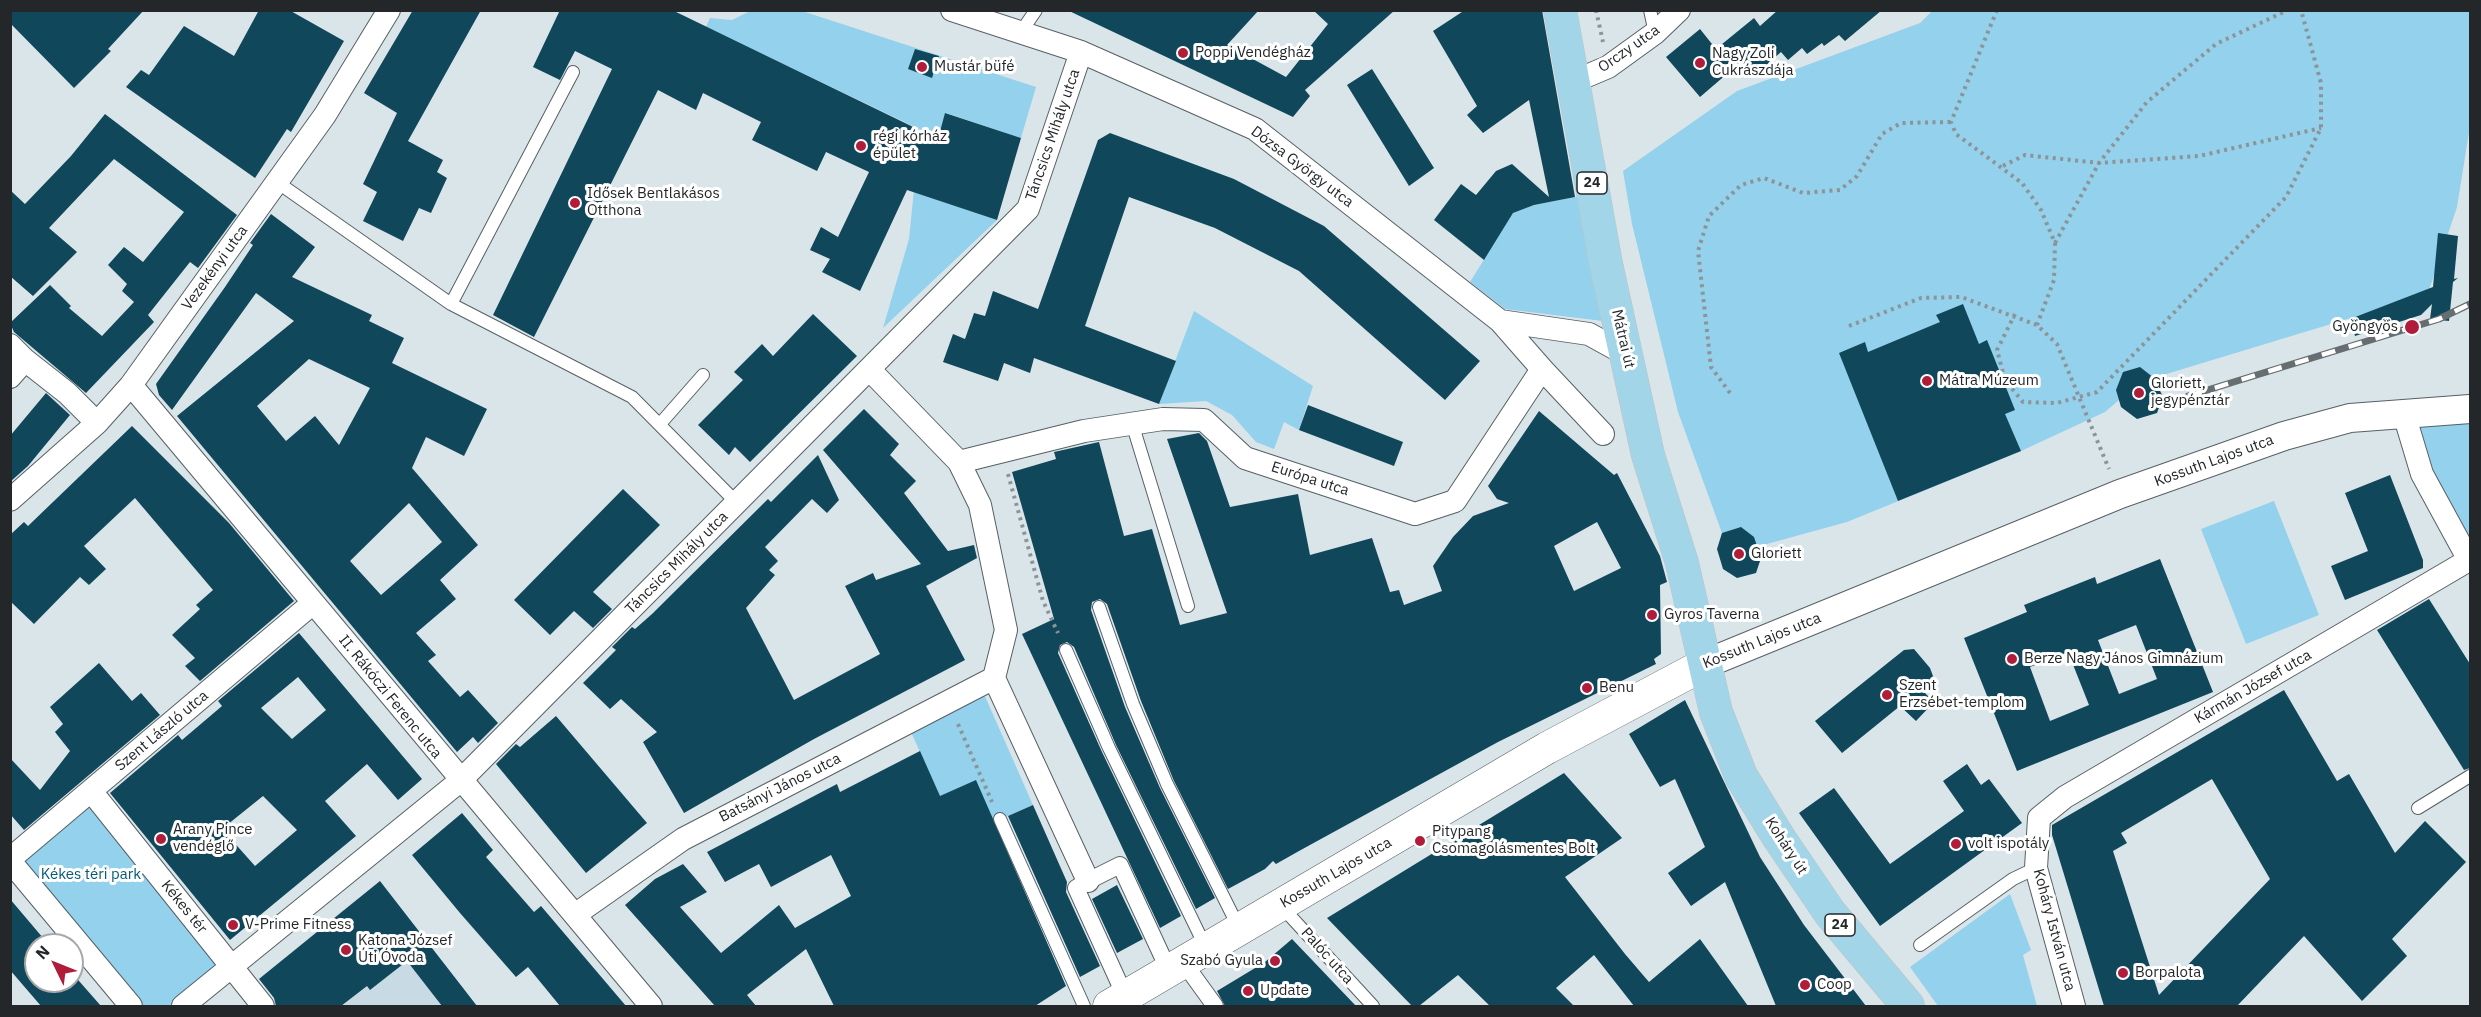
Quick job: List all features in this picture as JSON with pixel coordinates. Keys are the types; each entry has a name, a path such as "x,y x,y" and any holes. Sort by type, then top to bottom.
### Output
{"main road":[{"name":"Mátrai út","path":"1560,10 1575,81 1606,264 1648,454 1682,563 1705,664"},
{"name":"Kossuth Lajos utca","path":"1117,1001 1547,748 1705,664"},
{"name":"Koháry út","path":"1705,664 1716,712 1741,776 1830,913 1908,1006"}],"street":[{"name":"Vezekényi utca","path":"10,500 97,423 131,385 325,115 389,10"},
{"name":"Orczy utca","path":"1575,81 1608,67 1655,33 1679,10"},
{"name":"Dózsa György utca","path":"961,12 1081,52 1255,129 1500,321 1589,334 1627,355"},
{"name":"Táncsics Mihály utca","path":"183,1006 460,781 1028,209 1081,52"},
{"path":"1500,321 1603,434"},
{"path":"15,361 68,393 97,423"},
{"name":"Európa utca","path":"959,462 1084,431 1162,418 1204,420 1245,458 1415,514 1455,501 1542,369"},
{"path":"870,370 959,462 980,505 1006,630 994,678 1088,881"},
{"name":"II. Rákóczi Ferenc utca","path":"131,385 460,781 576,914 651,1006"},
{"name":"Kossuth Lajos utca","path":"1705,664 2120,494 2284,436 2350,418 2470,409"},
{"path":"2404,414 2422,474 2470,561"},
{"name":"Kármán József utca","path":"2040,818 2065,797 2470,561"},
{"name":"Szent László utca","path":"10,860 313,603"},
{"name":"Batsányi János utca","path":"576,914 683,839 994,678"},
{"name":"Kékes tér","path":"91,791 263,1006"},
{"name":"Koháry István utca","path":"2040,818 2036,868 2074,1006"},
{"path":"10,860 131,1006"},
{"path":"1117,1001 1076,888 1120,865 1215,1006"}],"lane":[{"path":"1021,32 1036,10"},
{"path":"1650,10 1655,33"},
{"path":"451,304 573,72"},
{"path":"277,182 451,304 632,397 737,503"},
{"path":"660,424 703,375"},
{"path":"1132,423 1188,606"},
{"path":"1099,607 1133,704 1167,784 1239,929"},
{"path":"1066,650 1108,748 1186,961"},
{"path":"2418,808 2470,776"},
{"path":"1000,819 1059,957 1084,1006"},
{"path":"1920,945 2013,879 2036,868"},
{"name":"Palóc utca","path":"1281,905 1372,1006"}],"path":[{"path":"1996,10 1951,122 1956,134 2003,166 2022,183 2041,210 2055,243 2054,280 2037,325"},
{"path":"2055,243 2099,163 2147,102 2216,44 2288,10"},
{"path":"2015,314 1997,350 2005,380 2023,402 2056,403 2097,392 2286,197 2321,128 2321,83 2301,10"},
{"path":"1730,393 1711,367 1698,251 1709,216 1741,185 1764,178 1803,193 1840,190 1857,176 1882,134 1901,123 1951,122"},
{"path":"2003,166 2025,155 2099,163 2199,156 2321,128"},
{"path":"1849,326 1922,298 1961,297 2015,314 2037,325 2057,344 2120,494"},
{"path":"1002,452 1043,601 1066,650"},
{"path":"948,702 1000,819"}],"shaded area":[{"name":"Katona József Úti Óvoda","path":"358,898 442,1006 286,1006 262,976"}],"green space":[{"path":"750,11 802,11 1036,87 1021,138 946,113 938,138 706,27 710,18 732,20"},
{"path":"1932,11 2470,11 2470,126 2457,207 2429,290 2364,314 2140,382 2105,412 2021,451 1847,522 1734,553 1722,533 1678,412 1632,224 1623,171 1737,91 1920,23"},
{"path":"916,170 921,194 997,220 883,328 909,239"},
{"path":"1586,195 1611,322 1505,309 1470,282 1513,213 1534,205"},
{"path":"1194,311 1313,386 1299,430 1284,422 1274,449 1256,442 1232,415 1206,401 1159,404"},
{"path":"2470,409 2470,562 2404,414"},
{"path":"2274,501 2319,615 2246,644 2201,529"},
{"path":"980,685 1033,805 994,822 940,797 907,723"},
{"name":"Kékes téri park","path":"91,791 232,967 183,1006 131,1006 84,949 84,933 71,933 11,861"},
{"path":"2010,894 2031,950 2023,955 2037,1006 1938,1006 1910,967"}],"building":[{"path":"10,10 144,10 108,49 111,51 74,88 10,23"},
{"path":"259,10 289,10 344,41 291,132 287,129 255,178 126,87 141,70 149,75 184,26 234,56"},
{"path":"413,10 481,10 408,141 443,160 437,172 447,178 431,213 419,208 403,241 363,221 377,192 363,184 397,113 364,93"},
{"path":"560,10 672,10 938,139 945,113 1021,138 997,220 907,190 860,291 822,272 830,259 810,250 821,227 838,237 869,172 826,152 817,171 752,140 761,122 703,93 696,110 658,90 534,337 493,315 612,69 575,51 560,80 533,67"},
{"path":"1067,10 1259,10 1227,45 1286,77 1328,24 1313,10 1395,10 1305,90 1310,96 1293,117"},
{"path":"1465,10 1542,10 1575,197 1534,205 1513,213 1484,260 1434,220 1461,184 1476,195 1496,171 1512,164 1549,197 1529,100 1483,133 1467,115 1477,106 1433,31"},
{"path":"1778,10 1882,10 1845,41 1839,35 1824,46 1822,43 1807,54 1802,48 1788,60 1781,52 1754,76 1742,61 1700,97 1666,57 1700,29 1716,49 1754,18 1760,26"},
{"path":"915,49 939,56 932,78 908,69"},
{"path":"1372,69 1434,168 1409,186 1347,85"},
{"path":"105,114 237,215 198,268 190,262 148,315 154,322 86,393 14,332 10,323 50,285 71,306 69,308 102,336 134,302 122,291 127,284 108,265 124,247 143,262 184,212 114,159 49,228 77,252 33,296 10,276 10,190 25,204 71,156"},
{"path":"1110,133 1234,179 1324,226 1480,361 1445,400 1299,271 1215,228 1129,197 1085,326 1176,361 1159,404 1034,358 1030,373 1004,363 998,381 943,362 953,334 965,339 974,313 985,316 993,291 1038,309 1098,140"},
{"path":"271,214 315,247 292,277 372,315 369,321 404,338 392,363 487,409 464,456 426,437 412,468 478,545 440,580 456,599 416,633 436,655 428,661 460,697 468,690 498,723 478,743 473,737 457,752 177,416 294,321 256,293 172,410 159,395 156,384 225,287 253,245 250,243","holes":["309,359 370,388 339,445 315,416 286,441 257,406","409,503 442,542 381,595 350,561"]},
{"path":"2438,233 2458,236 2454,279 2458,278 2453,282 2449,321 2430,319 2432,304 2421,315 2355,336 2350,319 2433,287"},
{"name":"Mátra Múzeum","path":"1963,304 1979,344 1987,340 2015,410 2005,414 2021,451 1898,501 1839,353 1865,342 1868,352 1940,322 1936,315"},
{"path":"813,314 857,356 750,462 735,447 729,455 698,425 743,380 734,372 762,344 773,356"},
{"name":"Gloriett, jegypénztár","path":"2140,367 2154,378 2163,397 2157,413 2137,419 2121,407 2116,390 2123,372"},
{"path":"46,393 70,415 28,466 10,482 10,436"},
{"path":"1308,405 1403,442 1394,466 1299,430"},
{"path":"864,409 899,444 890,455 916,481 904,493 948,551 974,545 977,558 926,586 965,660 814,739 684,813 643,742 657,732 621,699 610,709 583,683 616,650 612,647 632,627 635,629 652,614 768,499 771,502 818,455 839,500 827,513 812,499 765,547 778,561 769,570 775,575 746,608 794,700 880,654 845,586 873,573 876,580 921,564 823,450"},
{"path":"1539,411 1614,475 1617,473 1660,556 1667,582 1660,585 1661,654 1654,659 1656,664 1498,742 1276,864 1273,861 1265,869 1228,889 1174,781 1141,701 1107,604 1100,599 1092,602 1091,610 1125,707 1160,788 1215,898 1196,909 1116,745 1074,647 1067,642 1060,645 1058,653 1102,752 1181,916 1160,928 1022,634 1054,619 1012,472 1056,459 1054,452 1099,442 1124,536 1152,529 1180,625 1227,613 1167,439 1199,433 1207,441 1230,507 1298,494 1310,555 1372,538 1390,592 1399,590 1404,605 1442,591 1433,566 1453,537 1473,516 1509,503 1497,499 1488,486","holes":["1597,522 1621,568 1574,591 1554,546"]},
{"path":"132,426 229,523 294,601 200,681 185,666 195,658 172,635 200,609 196,605 213,590 135,498 84,546 106,569 89,585 80,577 34,624 10,601 10,535 24,522 28,526"},
{"path":"2390,475 2423,560 2423,568 2345,600 2331,566 2368,551 2345,493"},
{"path":"623,489 660,525 593,592 612,609 593,628 574,611 550,635 514,600"},
{"name":"Gloriett","path":"1741,527 1754,537 1761,558 1756,573 1737,578 1723,569 1717,549 1722,533"},
{"name":"Berze Nagy János Gimnázium","path":"2160,559 2213,692 2017,771 1964,638 2027,612 2024,605 2095,577 2097,584","holes":["2136,625 2157,679 2119,694 2098,640","2068,652 2089,705 2050,721 2030,667"]},
{"path":"2429,599 2470,664 2470,768 2464,770 2377,630"},
{"path":"299,633 422,779 398,800 367,764 325,801 356,836 230,940 110,793 178,735 182,740 222,706 218,701","holes":["298,677 326,710 292,739 261,708","263,796 297,830 255,866 222,829"]},
{"name":"Szent Erzsébet-templom","path":"1914,649 1930,668 1933,676 1922,690 1934,702 1916,721 1900,706 1842,753 1815,721 1904,650"},
{"path":"99,663 132,701 141,693 160,715 24,830 10,814 10,758 40,790 70,751 55,732 63,724 50,707"},
{"path":"2284,690 2337,781 2349,774 2395,853 2425,821 2466,862 2392,939 2407,956 2362,1001 2304,936 2237,1006 2104,1006 2052,835 2052,825","holes":["2212,779 2270,879 2159,995 2113,851 2127,843 2121,833"]},
{"path":"1685,700 1760,857 1804,925 1866,1006 1776,1006 1725,882 1691,906 1668,873 1705,847 1675,779 1660,787 1629,734"},
{"path":"556,716 647,823 586,873 496,764 516,744 520,747"},
{"path":"920,751 940,796 976,780 1066,986 1035,1006 834,1006 806,949 747,995 756,1006 715,1006 625,905 655,879 683,864 707,892 680,907 721,953 779,905 795,928 851,896 831,855 771,887 759,864 725,882 707,852 837,784 840,792"},
{"name":"volt ispotály","path":"1967,764 1981,785 1989,779 2022,823 1880,926 1799,813 1834,788 1890,864 1964,811 1943,781"},
{"path":"1564,773 1622,838 1565,877 1625,954 1649,982 1700,939 1748,1006 1634,1006 1594,955 1556,988 1574,1006 1490,1006 1458,975 1419,1006 1412,1006 1327,918"},
{"path":"1033,805 1067,882 1066,892 1100,966 1080,977 1008,816"},
{"path":"462,813 493,850 486,857 534,912 541,906 626,1006 560,1006 528,967 516,977 460,913 412,855"},
{"name":"Katona József Úti Óvoda","path":"380,881 477,1006 442,1006 407,961 370,990 367,986 341,1006 276,1006 274,998 259,979"},
{"path":"1117,885 1143,939 1117,953 1092,899"},
{"path":"10,899 39,933 24,933 24,986 10,970"},
{"path":"1292,939 1356,1006 1225,1006 1217,991 1265,962"},
{"path":"84,987 101,1006 41,1006 30,993 84,993"}],"railway":[{"path":"2188,396 2439,319 2470,304"}],"place":[{"name":"Poppi Vendégház","path":"1183,53"},
{"name":"Nagy Zoli Cukrászdája","path":"1700,63"},
{"name":"Mustár büfé","path":"922,67"},
{"name":"régi kórház épület","path":"861,146"},
{"name":"Idősek Bentlakásos Otthona","path":"575,203"},
{"name":"Gyöngyös","path":"2412,327"},
{"name":"Mátra Múzeum","path":"1927,381"},
{"name":"Gloriett, jegypénztár","path":"2139,393"},
{"name":"Gloriett","path":"1739,554"},
{"name":"Gyros Taverna","path":"1652,615"},
{"name":"Berze Nagy János Gimnázium","path":"2012,659"},
{"name":"Benu","path":"1587,688"},
{"name":"Szent Erzsébet-templom","path":"1887,695"},
{"name":"Arany Pince vendéglő","path":"161,839"},
{"name":"Pitypang Csomagolásmentes Bolt","path":"1420,841"},
{"name":"volt ispotály","path":"1956,844"},
{"name":"V-Prime Fitness","path":"233,925"},
{"name":"Katona József Úti Óvoda","path":"346,950"},
{"name":"Szabó Gyula","path":"1275,961"},
{"name":"Borpalota","path":"2123,973"},
{"name":"Coop","path":"1805,985"},
{"name":"Update","path":"1248,991"}]}
